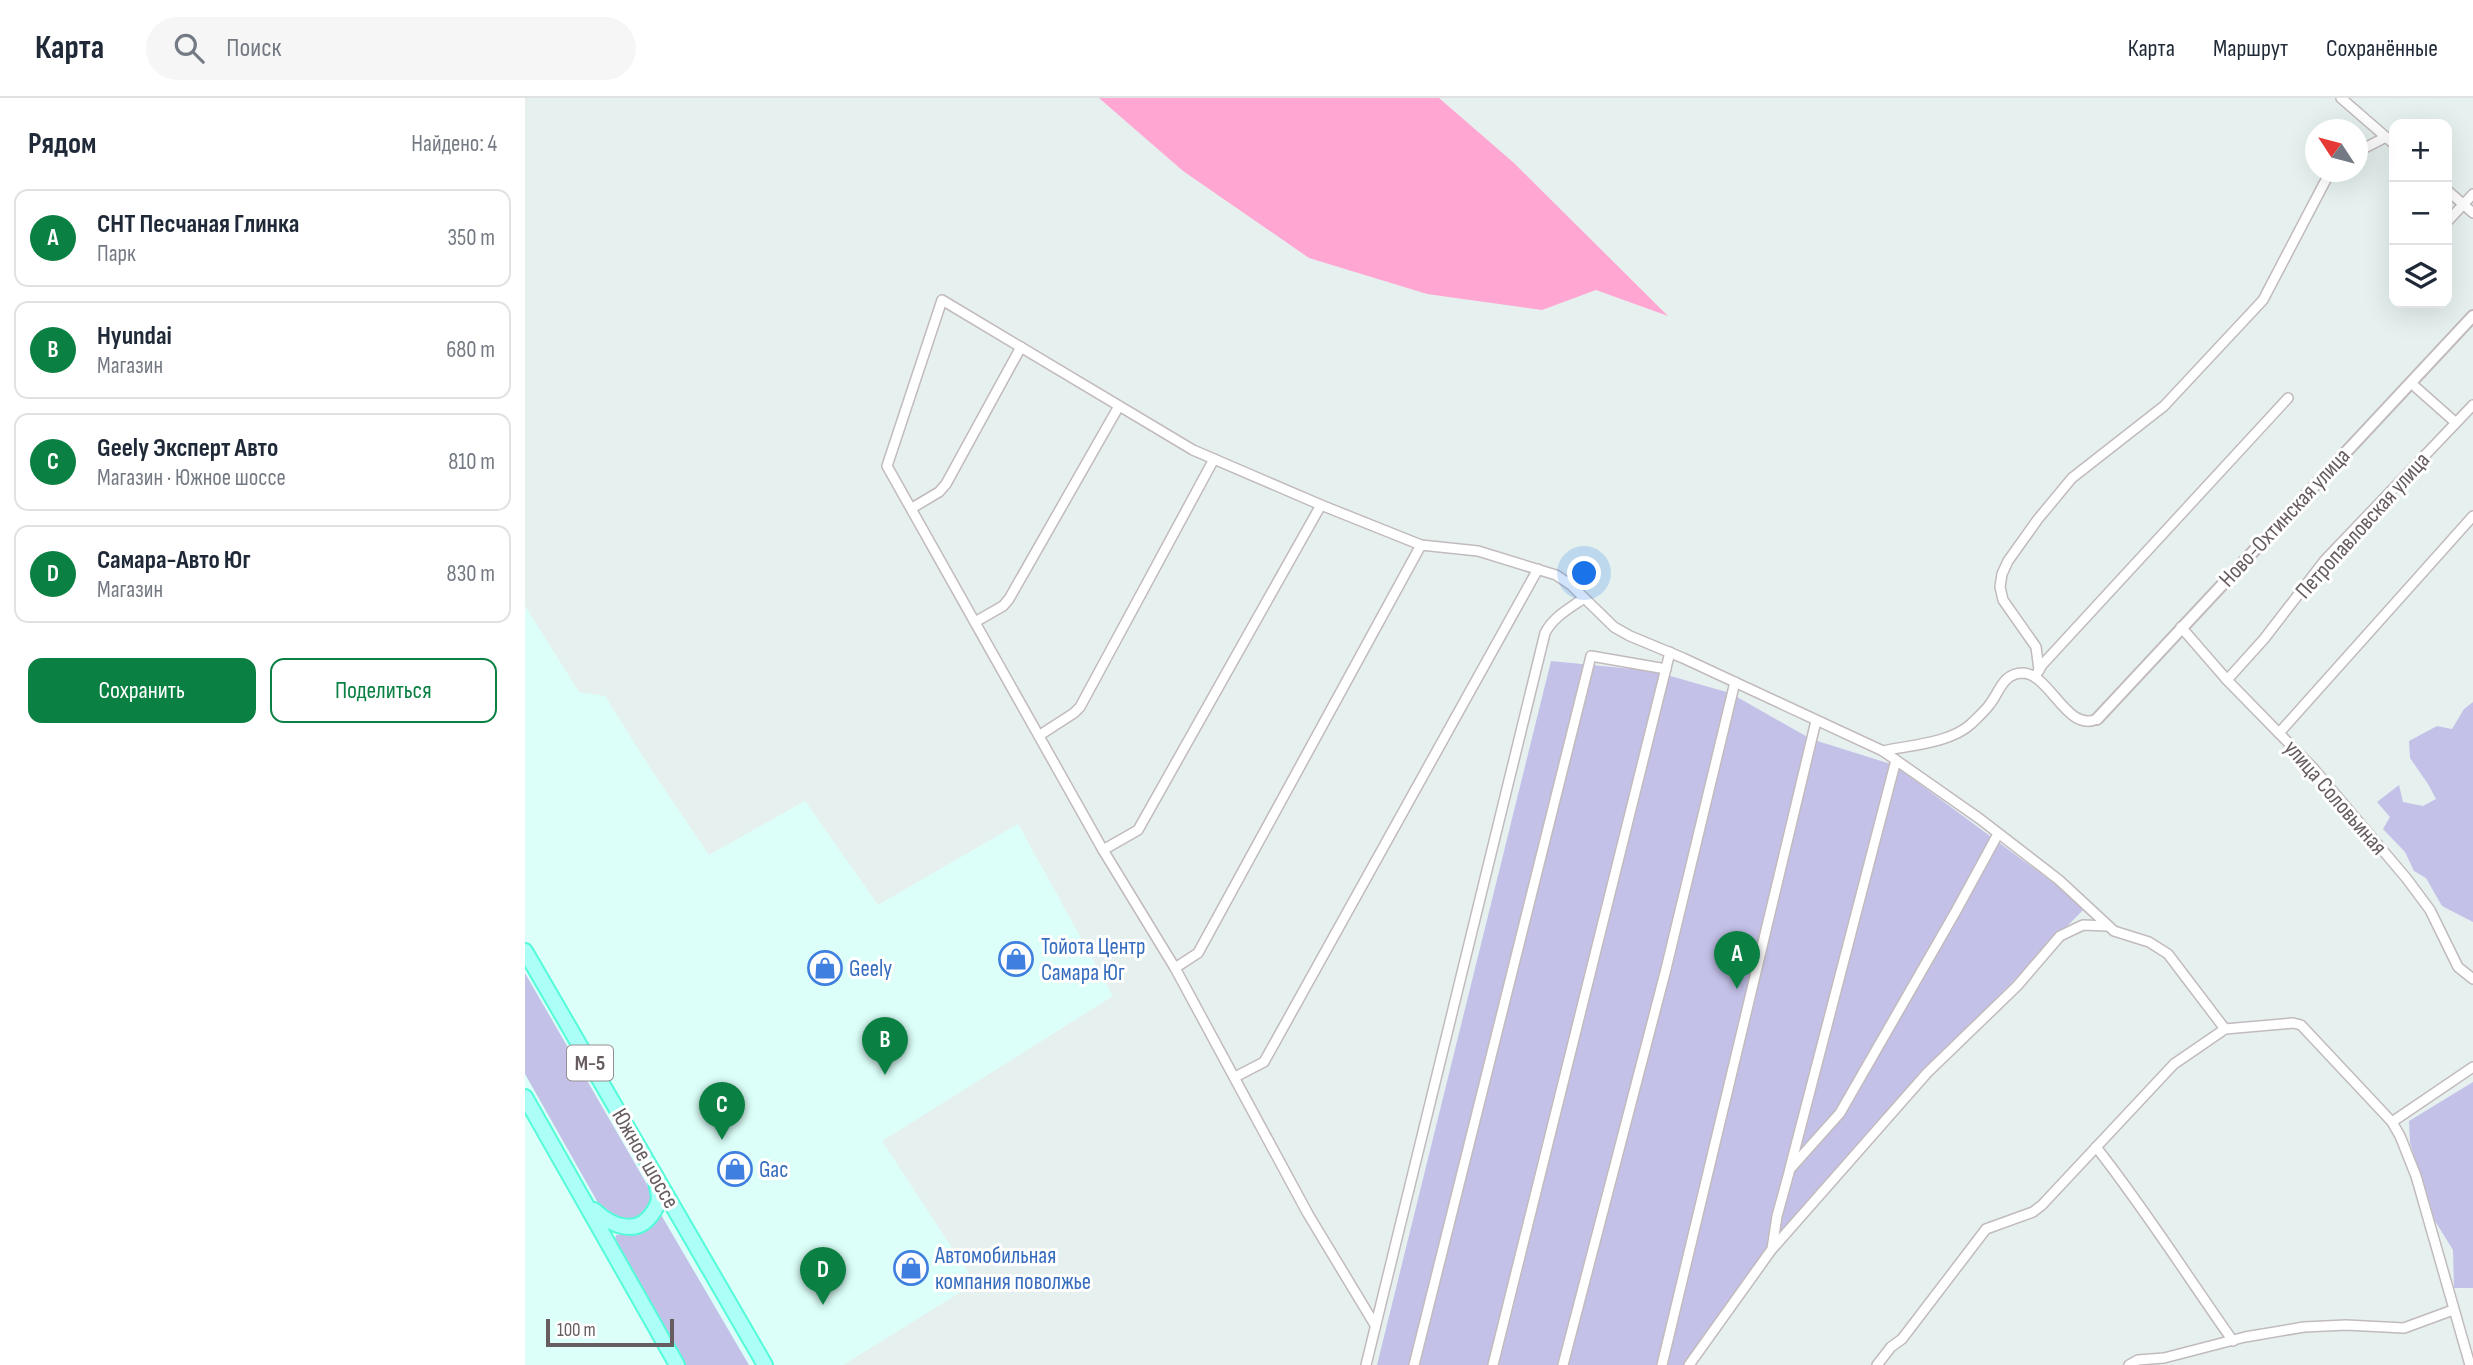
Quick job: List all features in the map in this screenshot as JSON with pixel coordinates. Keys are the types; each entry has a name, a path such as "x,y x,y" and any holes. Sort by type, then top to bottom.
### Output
{"main road":[{"name":"Южное шоссе","path":"525,951 765,1365"},
{"path":"525,1097 677,1365"},
{"path":"585,1202 599,1215 620,1226 631,1228 649,1219 659,1199 655,1175"}],"street":[{"path":"2341,98 2389,140"},
{"path":"2368,148 2389,141"},
{"path":"2097,719 2085,722 2073,716 2037,673 2036,647 2003,600 2000,587 2002,574 2038,519 2072,478 2164,406 2263,300 2325,182"},
{"path":"2452,194 2473,213"},
{"path":"2452,216 2473,194"},
{"path":"1375,1325 1308,1214 1175,968 1103,850 887,466 942,300 1193,450 1421,545 1478,551 1556,575 1614,627 1884,751 2083,900 2108,926 2123,936 2149,942 2168,954 2225,1029"},
{"name":"Ново-Охтинская улица","path":"2097,719 2473,316"},
{"path":"912,508 939,492 946,484 1021,347"},
{"path":"2411,383 2455,422"},
{"path":"1884,751 1948,737 1968,726 1990,704 2006,678 2023,673 2037,673 2288,398"},
{"name":"Петропавловская улица","path":"2227,680 2264,639 2325,560 2473,405"},
{"path":"975,622 1003,606 1009,599 1119,406"},
{"path":"1040,735 1080,707 1214,459"},
{"path":"1103,850 1138,830 1321,505"},
{"path":"2279,733 2473,516"},
{"path":"1175,968 1198,953 1421,545"},
{"path":"1235,1077 1264,1062 1538,569"},
{"path":"1366,1365 1542,643 1550,623 1584,598"},
{"name":"улица Соловьиная","path":"2181,627 2227,680 2314,769 2407,879 2430,910 2458,967 2473,979"},
{"path":"1493,1365 1670,652"},
{"path":"1414,1365 1591,656 1667,668"},
{"path":"1563,1365 1667,969 1735,682"},
{"path":"1662,1365 1817,721"},
{"path":"1772,1249 1777,1216 1896,760"},
{"path":"1790,1170 1840,1113 1998,834"},
{"path":"1689,1365 1772,1249 1927,1073 2017,986 2060,936 2083,925 2108,926"},
{"path":"1877,1365 1891,1347 1902,1339 1986,1229 2033,1212 2042,1205 2174,1064 2225,1029 2293,1023 2301,1025 2392,1122 2400,1136 2416,1176 2470,1365"},
{"path":"2392,1122 2473,1067"},
{"path":"2096,1147 2133,1195 2233,1341"},
{"path":"2129,1365 2138,1360 2164,1358 2304,1327 2346,1325 2404,1328 2453,1310"}],"shaded area":[{"path":"1099,98 1439,98 1514,163 1668,316 1596,290 1542,310 1427,294 1309,258 1183,171"},
{"path":"525,606 579,692 605,696 709,855 805,801 878,905 1018,824 1113,996 882,1141 975,1283 843,1365 525,1365"},
{"path":"1551,661 1653,671 1730,693 1811,739 1894,765 2086,907 1924,1072 1769,1249 1685,1365 1377,1365"},
{"path":"2473,702 2473,922 2442,906 2426,878 2414,871 2405,852 2383,829 2390,817 2377,802 2399,785 2403,802 2423,806 2436,799 2410,758 2409,741 2437,726 2452,729 2464,709"},
{"path":"525,973 652,1193 650,1208 637,1220 624,1223 602,1210 525,1074"},
{"path":"2473,1082 2473,1288 2454,1288 2453,1250 2435,1221 2410,1143 2409,1121"},
{"path":"660,1213 749,1365 685,1365 615,1240 616,1235 643,1230"}],"place":[{"name":"Тойота Центр Самара Юг","path":"1016,959"},
{"name":"Geely","path":"825,968"},
{"name":"СНТ Песчаная Глинка","path":"1737,989"},
{"name":"Hyundai","path":"885,1075"},
{"name":"Geely Эксперт Авто","path":"722,1140"},
{"name":"Gac","path":"735,1169"},
{"name":"Автомобильная компания поволжье","path":"911,1268"},
{"name":"Самара-Авто Юг","path":"823,1305"}]}
